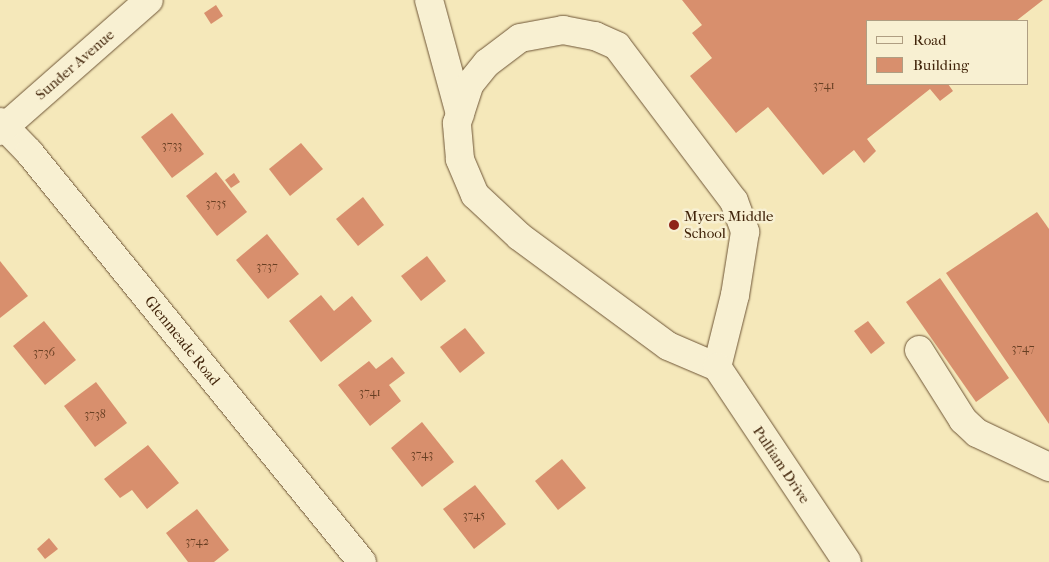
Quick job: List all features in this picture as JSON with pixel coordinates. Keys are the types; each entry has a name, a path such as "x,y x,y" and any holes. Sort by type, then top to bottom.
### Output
{"street":[{"name":"Sunder Avenue","path":"1,127 150,0"},
{"path":"429,0 460,114"},
{"path":"563,30 595,36 617,46 734,201 745,232 735,295 717,367 668,346 519,236 475,195 460,159 457,123 469,85 487,62 520,38 563,30"},
{"name":"Glenmeade Road","path":"1,127 29,152 362,562"},
{"path":"919,350 963,420 978,434 1049,467"},
{"name":"Pulliam Drive","path":"717,367 847,562"}],"building":[{"path":"682,0 1043,0 1017,20 866,20 866,85 949,85 953,91 940,101 930,89 867,139 876,151 864,163 854,150 823,175 768,107 736,133 690,76 712,58 692,33 702,25"},
{"path":"216,5 223,16 211,24 204,13"},
{"path":"172,113 204,154 172,178 141,137"},
{"path":"301,143 323,169 290,196 269,169"},
{"path":"216,172 247,212 217,236 186,196"},
{"path":"234,173 240,182 231,188 225,180"},
{"path":"363,197 384,225 358,246 336,219"},
{"path":"1037,212 1049,229 1049,424 946,273"},
{"path":"267,234 299,274 268,299 236,260"},
{"path":"427,256 446,281 421,301 401,276"},
{"path":"0,261 28,296 0,318"},
{"path":"940,278 1009,378 976,402 906,302"},
{"path":"321,295 334,311 352,296 372,321 321,362 289,321"},
{"path":"44,321 76,360 45,385 13,346"},
{"path":"868,321 885,343 871,354 854,331"},
{"path":"465,328 485,353 460,373 440,347"},
{"path":"392,357 405,373 389,385 401,401 370,426 338,385 369,361 376,369"},
{"path":"96,382 127,423 95,447 64,406"},
{"path":"422,422 454,462 422,487 391,448"},
{"path":"148,445 179,483 147,509 132,490 120,498 104,479"},
{"path":"562,459 586,488 558,510 535,481"},
{"path":"475,485 506,524 474,549 443,509"},
{"path":"197,509 229,550 214,562 188,562 166,533"},
{"path":"49,538 58,549 45,559 37,549"}],"place":[{"name":"Myers Middle School","path":"674,225"}]}
